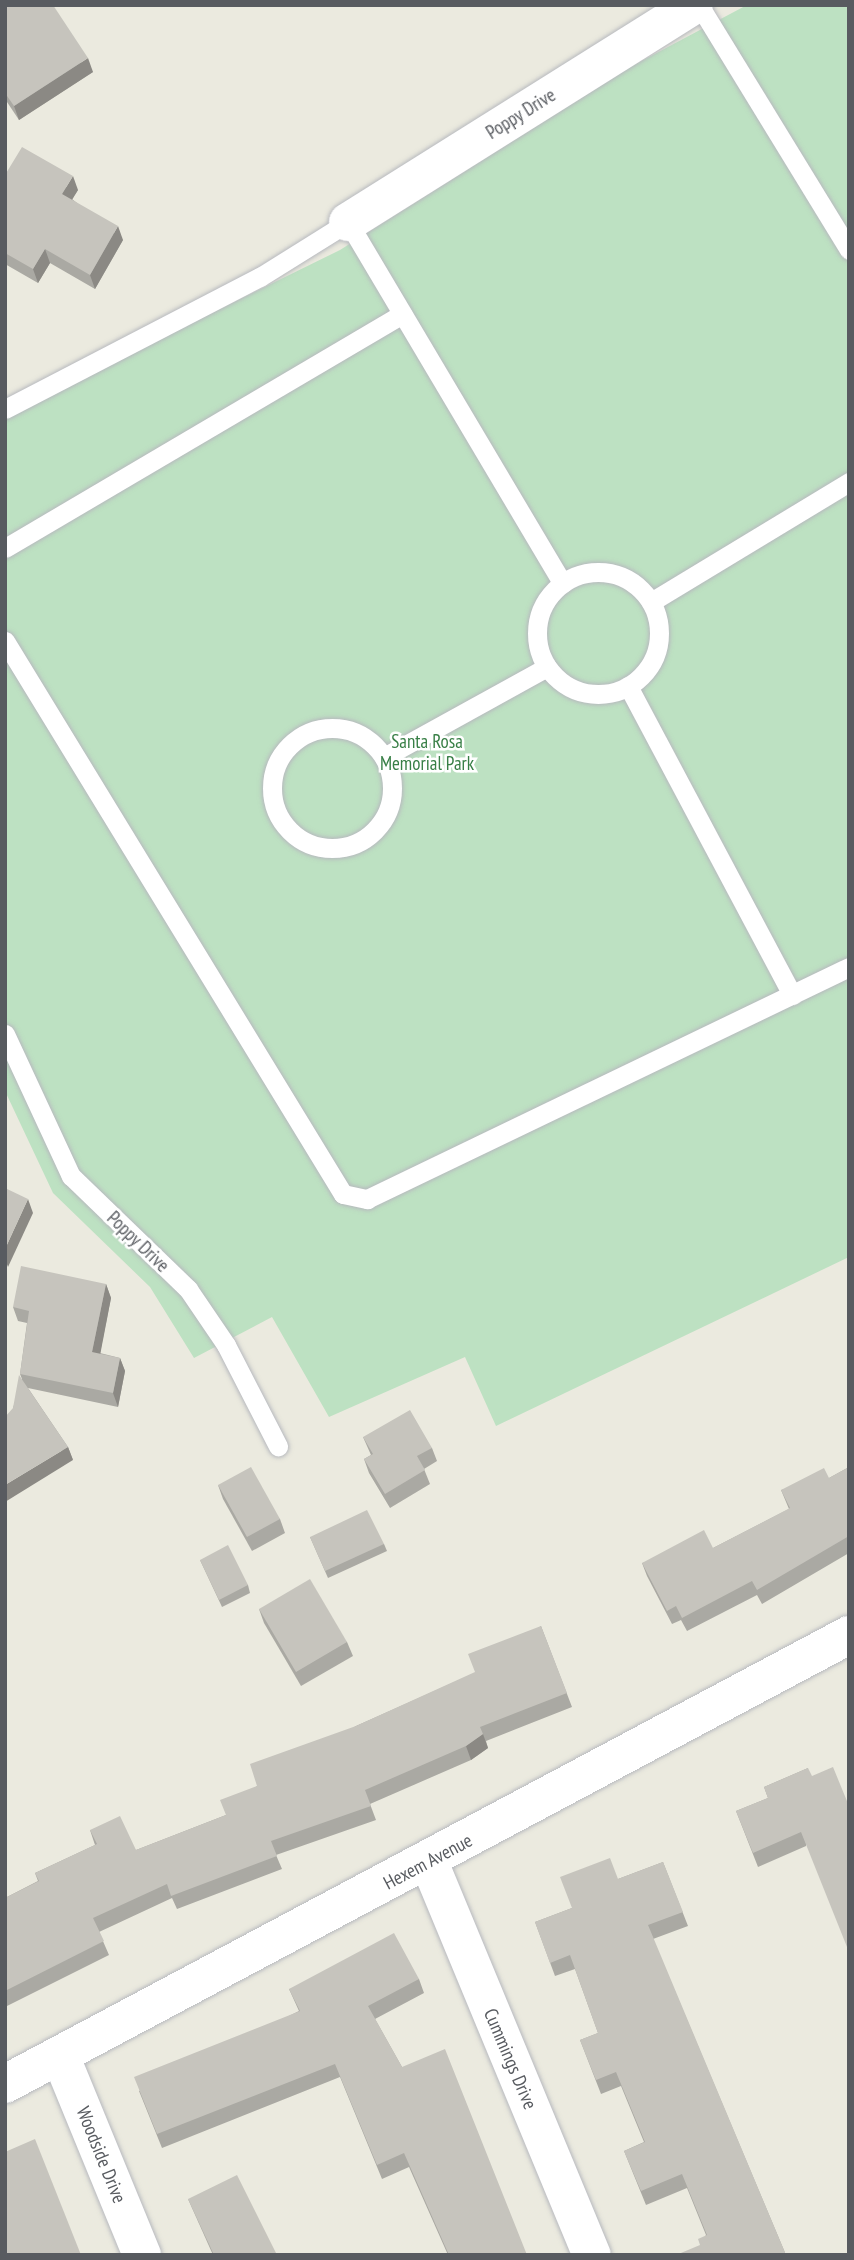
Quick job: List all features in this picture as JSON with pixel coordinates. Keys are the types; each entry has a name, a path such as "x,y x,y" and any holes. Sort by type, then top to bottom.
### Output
{"street":[{"name":"Poppy Drive","path":"348,222 696,5"},
{"name":"Hexem Avenue","path":"5,2084 429,1862 849,1635"},
{"name":"Cummings Drive","path":"429,1862 592,2255"},
{"name":"Woodside Drive","path":"60,2054 142,2255"}],"lane":[{"path":"696,5 849,250"},
{"path":"5,409 260,276 348,222 562,583"},
{"path":"5,548 402,314"},
{"path":"651,602 849,482"},
{"path":"585,573 611,573 634,583 651,602 660,627 657,652 628,686 598,694 573,689 547,667 537,627 545,602 562,583 585,573"},
{"path":"5,641 343,1194 367,1199 849,967"},
{"path":"384,757 547,667"},
{"path":"628,686 792,995"},
{"path":"330,728 351,731 384,757 392,797 372,833 334,848 313,845 280,819 272,780 292,743 330,728"},
{"name":"Poppy Drive","path":"5,1034 71,1176 188,1289 226,1345 278,1446"}],"green space":[{"name":"Santa Rosa Memorial Park","path":"747,5 849,5 849,1257 496,1426 465,1357 329,1417 272,1317 194,1358 150,1287 53,1193 5,1091 5,415 340,250 634,65"}],"building":[{"path":"5,5 53,5 88,58 14,106 5,93"},
{"path":"22,147 73,176 62,194 118,226 90,275 45,249 33,269 5,253 5,175"},
{"path":"5,1188 28,1199 5,1249"},
{"path":"21,1266 106,1284 92,1352 120,1358 113,1393 20,1374 29,1311 13,1307"},
{"path":"19,1375 68,1447 5,1485 5,1417 13,1408"},
{"path":"410,1410 432,1448 417,1456 425,1470 385,1494 364,1459 373,1454 363,1437"},
{"path":"251,1467 280,1519 247,1537 218,1485"},
{"path":"849,1467 849,1536 757,1590 752,1581 682,1618 676,1606 667,1611 642,1563 704,1530 713,1548 790,1508 781,1490 824,1468 829,1478"},
{"path":"367,1510 384,1544 325,1571 310,1537"},
{"path":"228,1545 248,1585 219,1600 200,1560"},
{"path":"310,1579 347,1642 296,1672 259,1609"},
{"path":"541,1626 567,1693 480,1727 483,1734 466,1746 365,1790 371,1806 271,1841 277,1856 171,1896 167,1884 93,1918 104,1941 5,1991 5,1898 39,1881 35,1873 97,1844 90,1830 120,1816 136,1850 226,1815 220,1800 257,1786 250,1764 356,1726 475,1672 468,1654"},
{"path":"833,1767 849,1806 849,1952 801,1832 753,1853 736,1811 768,1798 764,1787 808,1768 812,1776"},
{"path":"610,1858 618,1879 663,1862 683,1912 648,1925 786,2255 676,2255 700,2245 698,2239 707,2235 682,2174 641,2191 624,2151 645,2142 616,2072 596,2080 580,2040 598,2033 570,1955 550,1963 535,1922 572,1908 560,1877"},
{"path":"394,1933 419,1979 368,2006 402,2067 445,2049 527,2255 449,2255 404,2153 377,2165 335,2064 157,2134 134,2077 300,2011 289,1989"},
{"path":"35,2139 81,2255 8,2255 5,2249 5,2152"},
{"path":"237,2175 277,2255 214,2255 188,2199"}]}
